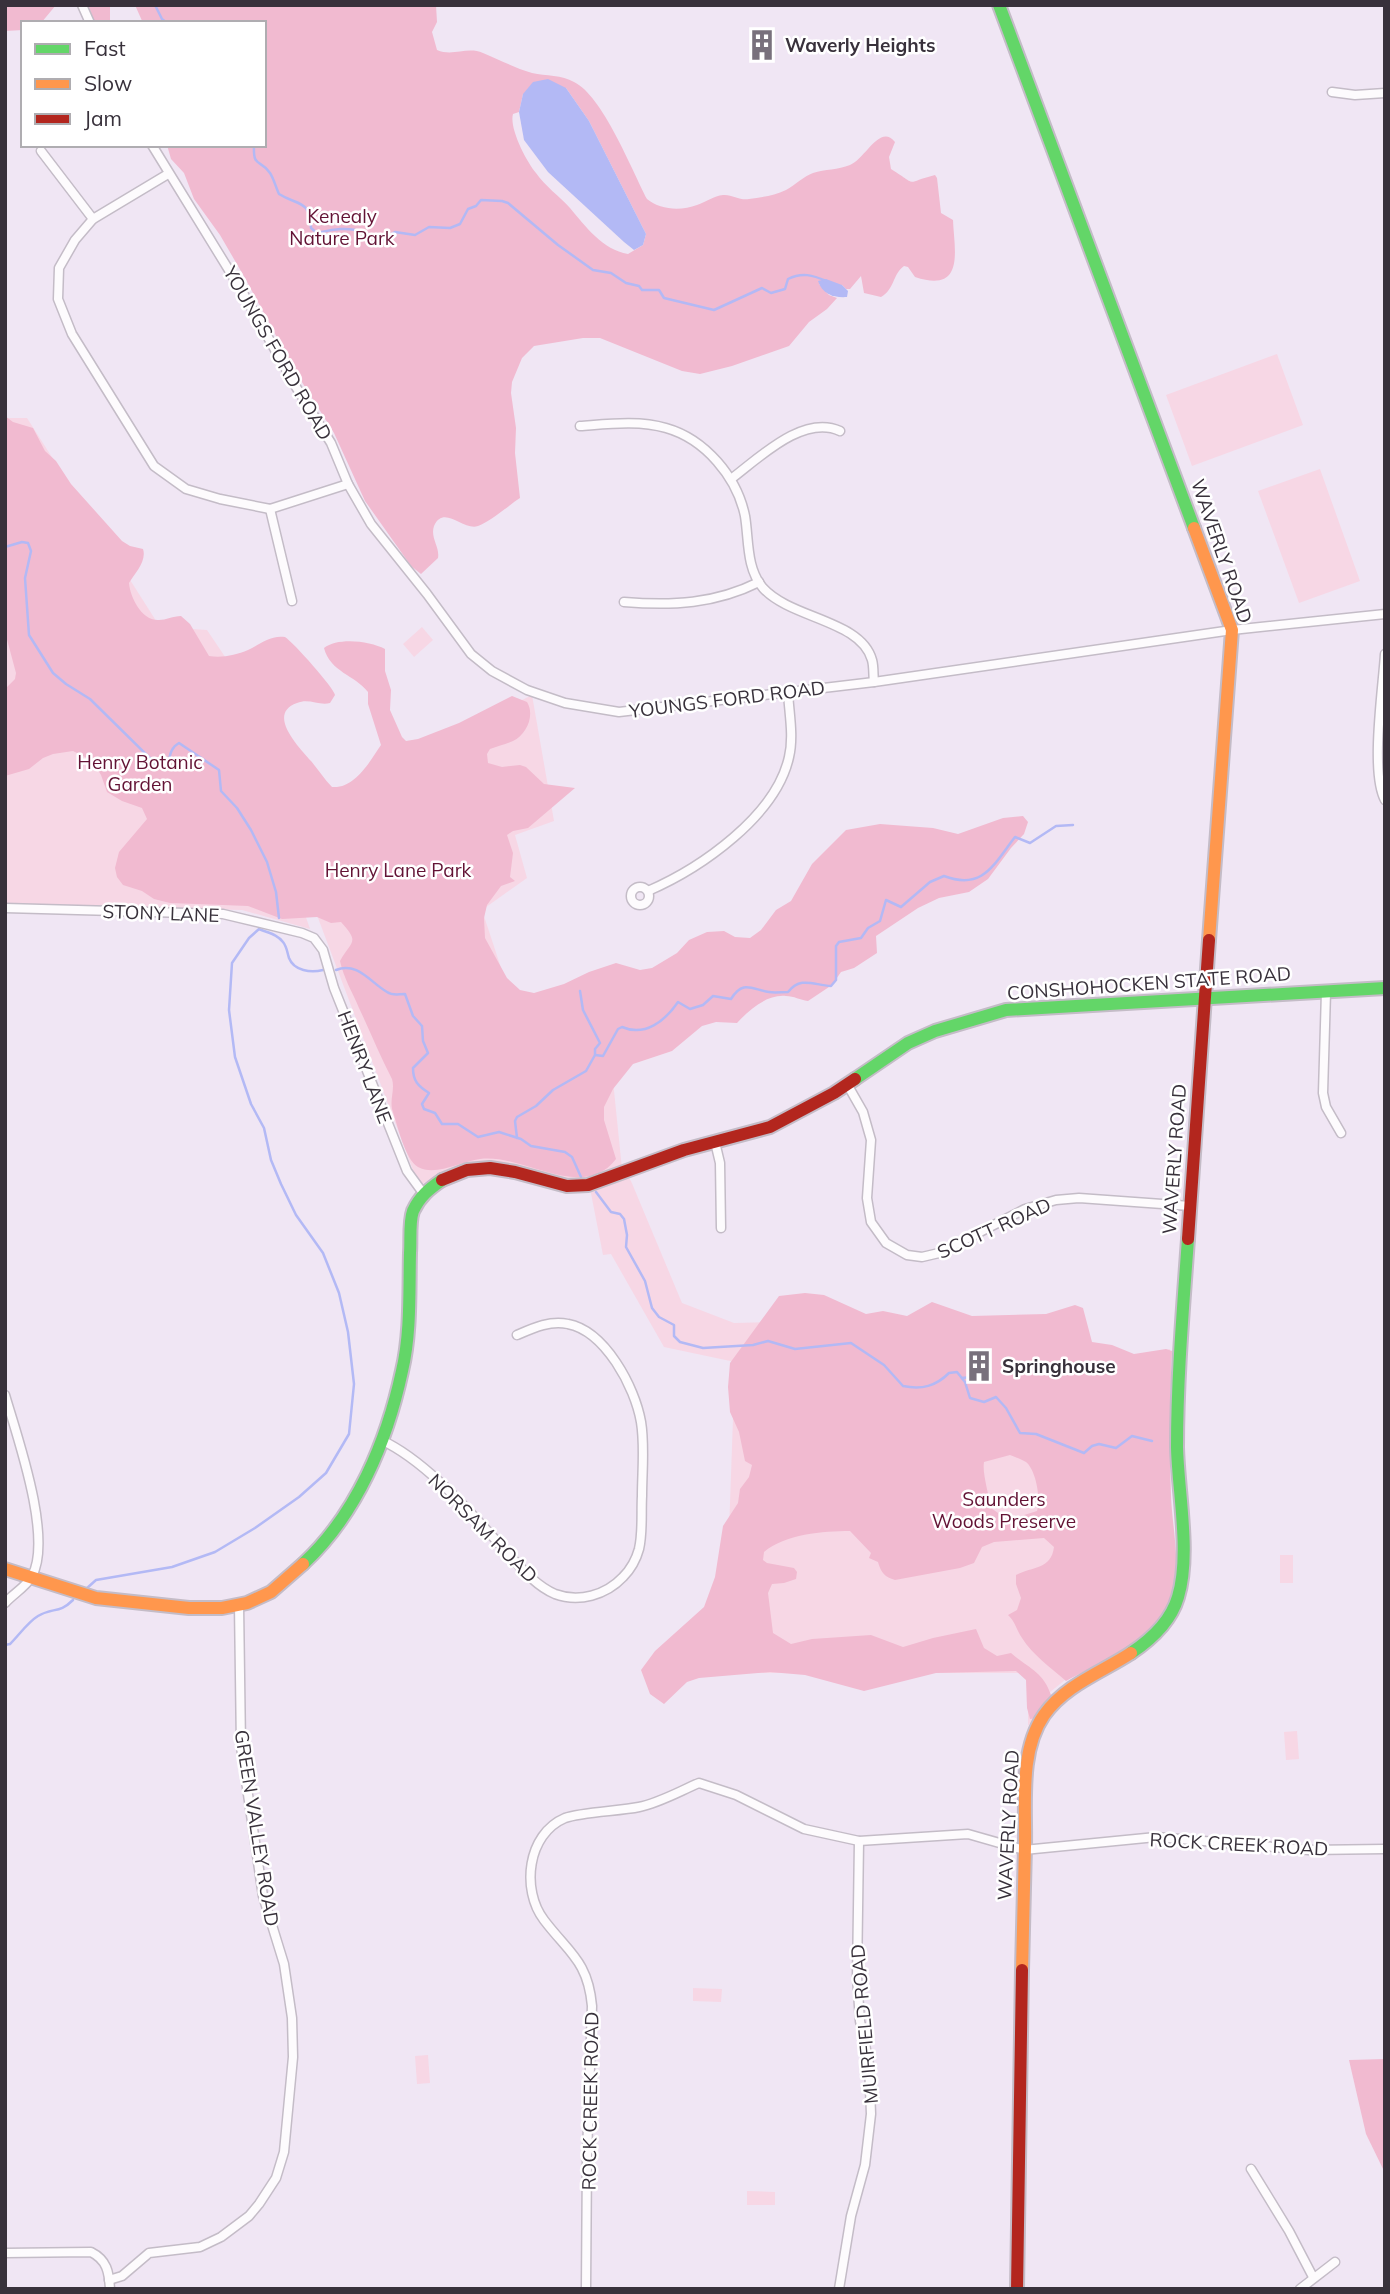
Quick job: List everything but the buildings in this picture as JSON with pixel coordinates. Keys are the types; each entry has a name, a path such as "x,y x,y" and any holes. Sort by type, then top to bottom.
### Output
{"street":[{"path":"82,5 89,21"},
{"name":"WAVERLY ROAD","path":"999,5 1232,629 1178,1373 1177,1443 1182,1557 1177,1600 1163,1626 1141,1646 1075,1684 1058,1698 1045,1712 1029,1751 1024,1850 1017,2289"},
{"path":"1332,92 1355,95 1385,93"},
{"name":"YOUNGS FORD ROAD","path":"153,147 331,443 348,484 371,524 428,594 471,654 492,671 524,689 565,703 620,712 874,681 1232,629 1385,614"},
{"path":"41,151 93,219"},
{"path":"168,174 93,219 75,240 59,268 58,299 72,334 154,466 186,489 270,509 348,484"},
{"path":"580,426 640,424 666,428 690,439 714,458 731,480 744,515 750,561 759,582 781,603 804,615 840,627 856,637 872,660 874,681"},
{"path":"731,480 779,443 807,429 828,425 840,430"},
{"path":"270,509 292,601"},
{"path":"624,602 666,605 714,600 759,582"},
{"path":"1385,654 1377,768 1385,800"},
{"path":"648,891 708,858 739,833 768,799 789,759 791,744 788,692"},
{"name":"STONY LANE","path":"5,908 223,914 313,938"},
{"name":"HENRY LANE","path":"313,938 323,950 334,988 407,1171 422,1193"},
{"name":"CONSHOHOCKEN STATE ROAD","path":"422,1193 449,1176 483,1168 515,1172 567,1186 588,1185 684,1150 770,1127 847,1084 908,1042 1006,1010 1385,988"},
{"path":"1326,992 1323,1093 1326,1107 1341,1133"},
{"name":"SCOTT ROAD","path":"847,1084 863,1112 869,1131 871,1158 867,1198 871,1222 886,1243 907,1255 939,1253 1026,1209 1056,1200 1079,1198 1190,1206"},
{"path":"715,1142 720,1163 721,1228"},
{"path":"5,1569 81,1595 113,1601 189,1608 222,1608 239,1605 271,1592 319,1549 352,1505 381,1440 403,1369 407,1338 410,1221 422,1193"},
{"name":"NORSAM ROAD","path":"381,1440 407,1454 474,1517 529,1576 547,1590 579,1598 610,1589 631,1567 641,1537 642,1425 632,1390 624,1374 596,1339 577,1326 548,1323 517,1335"},
{"path":"5,1395 35,1506 37,1551 32,1578 5,1603"},
{"name":"GREEN VALLEY ROAD","path":"110,2284 149,2253 200,2246 220,2237 249,2216 276,2178 285,2152 293,2057 292,2018 284,1964 268,1919 241,1748 239,1605"},
{"name":"ROCK CREEK ROAD","path":"586,2289 587,2156 593,2006 585,1971 545,1921 533,1901 530,1874 534,1855 541,1842 551,1828 565,1818 643,1807 699,1783 736,1796 804,1829 859,1841 968,1835 1024,1850 1156,1837 1310,1850 1385,1849"},
{"name":"MUIRFIELD ROAD","path":"839,2289 849,2225 865,2165 871,2114 869,2064 860,2021 857,1978 859,1841"},
{"path":"1251,2169 1313,2277"},
{"path":"5,2253 91,2252 103,2260 110,2284"},
{"path":"1300,2289 1335,2262"}],"green space":[{"path":"5,5 56,5 43,21 21,21 21,30 5,31"},
{"path":"88,5 110,5 110,21 94,21"},
{"name":"Kenealy Nature Park","path":"135,5 436,5 437,22 432,32 437,50 477,51 532,73 569,80 585,90 605,117 647,199 658,205 678,209 723,195 746,199 777,194 813,173 850,165 878,139 889,137 895,142 889,157 891,169 912,182 935,175 937,178 941,213 953,220 954,266 950,274 943,279 931,281 915,277 908,267 904,266 889,290 881,297 864,293 861,276 850,289 842,285 819,284 829,295 837,298 809,322 789,346 700,374 682,371 600,338 534,346 522,358 512,382 520,498 478,526 472,527 443,517 438,520 433,530 438,558 421,574 411,566 365,501 334,433 295,371 220,235 194,199 184,173 171,159 168,147 266,147 266,21 142,21","holes":["566,88 589,121 646,234 643,245 628,254 610,248 595,236 540,178 519,144 512,120 513,114 519,112 523,94"]},
{"path":"1277,354 1303,425 1192,466 1166,395"},
{"name":"Henry Lane Park","path":"5,416 13,422 33,428 45,451 122,541 143,549 142,562 129,583 134,601 142,612 159,620 181,616 190,624 209,656 234,655 270,639 285,637 313,666 335,695 330,703 297,703 288,708 284,715 285,722 293,739 332,787 348,784 355,779 381,745 368,704 368,692 332,663 324,648 330,645 354,641 385,649 385,671 391,690 390,710 406,741 459,723 512,696 527,702 530,718 526,729 513,741 490,749 487,754 488,763 502,767 520,765 526,767 544,784 575,788 528,828 507,835 513,853 510,877 515,881 501,886 487,905 484,918 485,938 507,978 520,990 534,993 616,963 640,970 652,968 677,953 689,940 707,932 724,931 735,937 750,938 761,930 776,910 791,901 812,864 846,830 880,824 933,828 958,834 1003,818 1023,816 1028,822 1024,834 988,879 969,892 939,898 918,908 876,936 877,953 854,968 841,972 832,985 808,1001 789,996 765,1000 737,1023 716,1022 702,1026 672,1051 633,1064 613,1089 604,1107 604,1120 616,1159 602,1171 587,1177 570,1177 497,1159 473,1160 449,1168 425,1170 413,1163 405,1149 392,1109 392,1079 348,985 340,961 351,945 352,938 341,922 331,923 317,917 282,919 248,906 170,903 154,899 142,891 123,885 115,868 119,852 147,819 142,808 107,792 101,775 87,758 73,751 53,754 29,769 5,776 5,689 15,679 16,673 5,632"},
{"name":"Henry Botanic Garden","path":"5,418 27,418 160,627 207,630 273,728 299,897 310,929 242,910 5,904"},
{"path":"1320,469 1360,581 1299,603 1258,491"},
{"path":"422,627 433,640 414,657 403,644"},
{"name":"Henry Lane Park","path":"532,695 554,821 515,835 527,878 482,910 505,980 529,1009 607,1022 622,1169 631,1181 682,1303 734,1323 779,1322 1128,1358 1170,1349 1168,1424 1071,1675 1049,1693 1028,1726 1028,1673 724,1673 735,1362 664,1347 611,1254 603,1255 588,1178 568,1180 513,1165 477,1166 440,1173 419,1186 309,894 407,759"},
{"name":"Saunders Woods Preserve","path":"805,1293 824,1295 866,1314 883,1311 907,1316 932,1302 972,1316 1046,1314 1075,1305 1083,1308 1092,1342 1112,1345 1134,1354 1166,1349 1172,1351 1170,1459 1176,1569 1172,1598 1158,1622 1120,1652 1066,1681 1031,1650 1008,1615 1017,1610 1021,1598 1016,1575 1045,1564 1052,1554 1054,1547 1044,1538 994,1542 982,1547 974,1563 895,1580 884,1574 878,1562 869,1558 871,1553 850,1531 816,1533 782,1541 764,1552 763,1560 767,1563 794,1568 797,1572 796,1579 772,1584 768,1593 773,1633 791,1644 812,1639 871,1635 903,1647 976,1629 984,1648 997,1656 1011,1653 1044,1680 1051,1695 1037,1718 1030,1719 1026,1680 1016,1671 936,1673 864,1691 805,1675 770,1672 699,1678 687,1682 664,1704 650,1694 641,1670 655,1651 704,1607 715,1577 723,1526 738,1503 740,1489 749,1477 752,1465 745,1461 739,1432 730,1412 730,1363 779,1296","holes":["1010,1455 1030,1466 1037,1485 1038,1506 1037,1511 1008,1520 991,1508 984,1462"]},
{"path":"1280,1555 1293,1555 1293,1583 1280,1583"},
{"path":"1297,1731 1299,1759 1286,1760 1284,1732"},
{"path":"693,1988 722,1989 721,2002 693,2001"},
{"path":"428,2055 430,2083 417,2084 415,2056"},
{"path":"1385,2059 1385,2173 1366,2134 1349,2060"},
{"path":"747,2191 775,2192 775,2205 747,2205"}],"water":[{"path":"548,79 566,88 589,121 646,234 643,245 634,250 548,172 524,140 519,112 523,94 533,82"},
{"path":"826,279 842,285 848,291 847,297 833,296 826,292 818,281"}],"waterway":[{"path":"155,5 164,21"},
{"path":"254,147 256,160 270,173 279,194 305,208 311,228 317,233 351,229 382,240 395,232 415,235 429,227 450,228 460,224 468,209 481,200 502,201 593,270 611,273 642,290 659,290 664,298 714,310 762,288 771,293 785,289 788,279 798,276 812,276 826,281"},
{"path":"5,547 28,543 31,551 25,578 29,635 53,673 90,699 159,767 168,765 172,750 179,743 219,770 221,791 237,808 267,862 276,892 279,918"},
{"path":"517,1138 517,1117 536,1106 553,1090 586,1071 595,1055 603,1056 618,1029 646,1028 661,1021 678,1002 690,1009 703,1005 713,996 731,999 739,989 788,992 803,983 831,986 836,980 836,946 839,942 861,938 868,928 880,921 886,900 901,907 930,882 944,876 957,880 978,877 994,865 1015,837 1030,843 1056,826 1073,825"},
{"path":"86,1589 96,1580 172,1567 215,1552 299,1497 326,1473 349,1434 354,1384 348,1332 339,1293 323,1253 296,1215 271,1160 264,1128 251,1104 235,1057 229,1010 232,963 249,938 259,929 281,939 295,966 308,971 323,970"},
{"path":"336,970 351,968 389,993 405,994 413,1016 422,1026 423,1041 428,1053 413,1068 417,1083 429,1093 422,1104 424,1109 435,1113 442,1124 458,1124 478,1137 499,1132 521,1139 531,1146 565,1152 572,1157 581,1177"},
{"path":"580,991 583,1010 600,1043 595,1054"},
{"path":"596,1192 611,1212 620,1214 624,1219 626,1247 645,1281 652,1308 659,1317 674,1325 674,1336 680,1342 703,1348 753,1345 768,1341 795,1349 851,1343 884,1365 903,1386 928,1386 949,1373 957,1372 965,1382 970,1398 984,1402 996,1397 1006,1408 1020,1433 1036,1434 1084,1453 1099,1444 1116,1448 1132,1436 1152,1441"},
{"path":"962,1378 971,1377 975,1367"},
{"path":"5,1645 10,1644 38,1616 60,1609 73,1600"}],"traffic: fast":[{"path":"999,5 1194,528"},
{"path":"855,1079 908,1043 935,1031 1006,1010 1385,988"},
{"path":"303,1564 339,1523 354,1499 388,1424 407,1342 412,1215 422,1197 442,1180"},
{"path":"1131,1653 1166,1622 1175,1606 1182,1580 1184,1543 1177,1421 1188,1239"}],"traffic: slow":[{"path":"1194,528 1232,630 1209,940"},
{"path":"5,1569 96,1598 189,1608 222,1608 247,1603 271,1592 303,1564"},
{"path":"1022,1970 1026,1778 1027,1761 1036,1729 1044,1715 1062,1695 1131,1653"}],"traffic: jam":[{"path":"1188,1239 1209,940"},
{"path":"442,1180 467,1170 490,1168 567,1186 588,1185 684,1150 770,1127 855,1079"},
{"path":"1017,2289 1022,1970"}],"place":[{"name":"Waverly Heights","path":"762,45"},
{"name":"Springhouse","path":"979,1366"}]}
